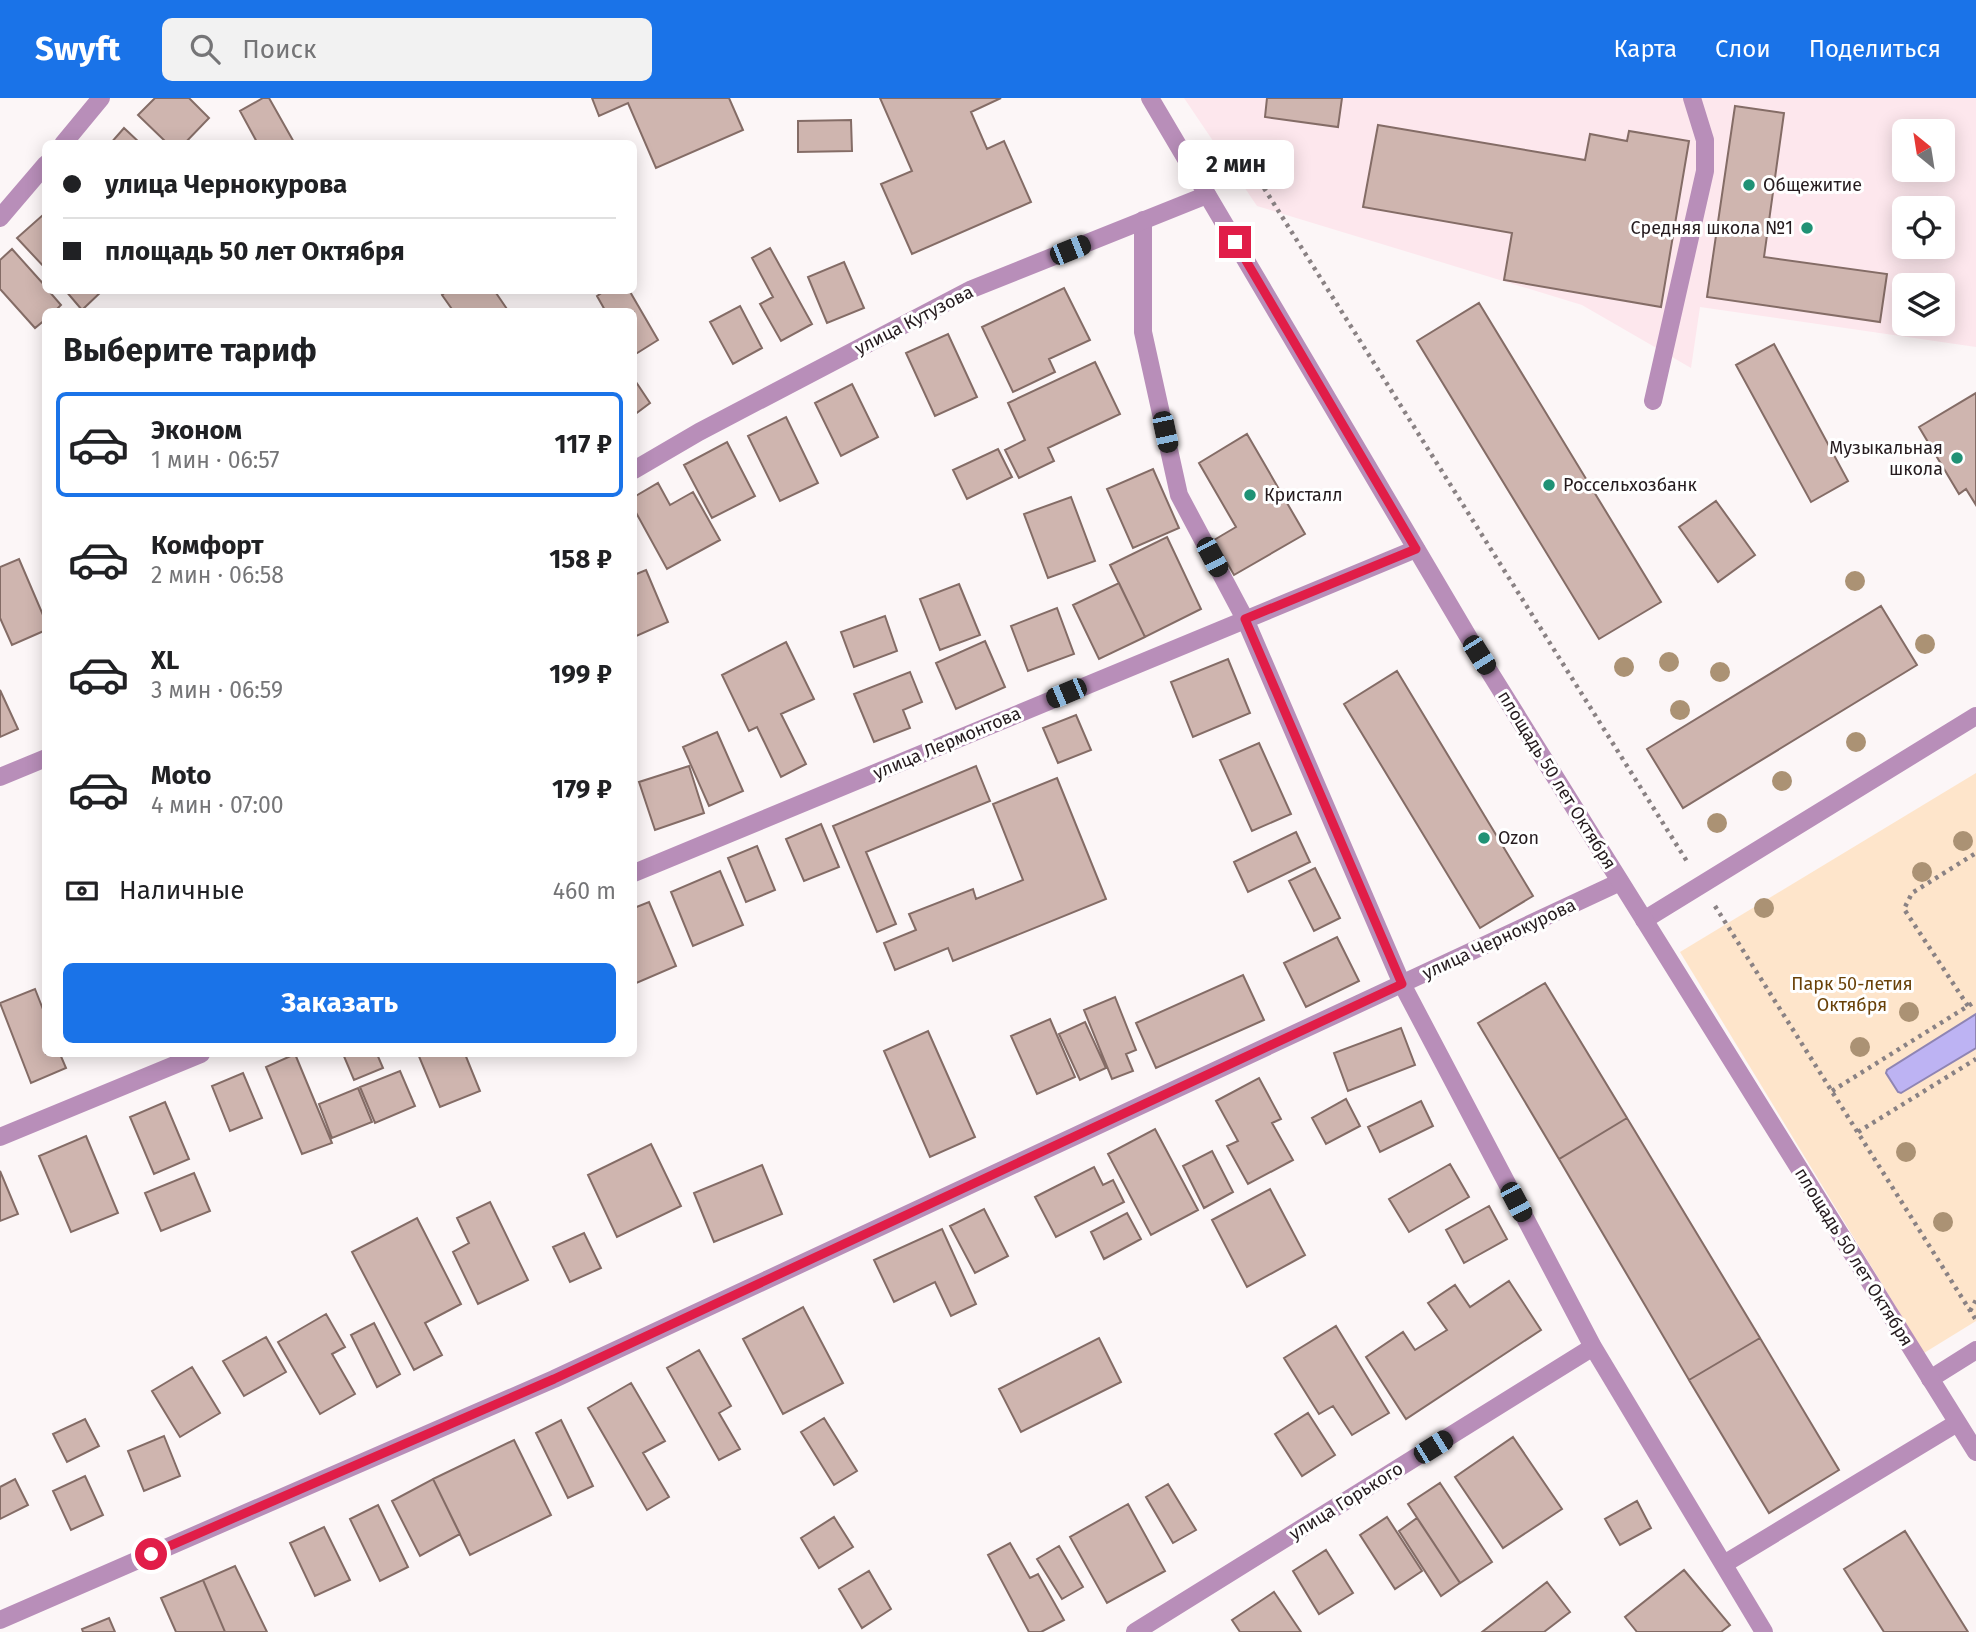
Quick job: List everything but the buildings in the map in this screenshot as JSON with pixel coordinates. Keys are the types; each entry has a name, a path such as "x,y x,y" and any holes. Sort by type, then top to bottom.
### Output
{"street":[{"path":"66,140 102,98"},
{"name":"площадь 50 лет Октября","path":"1150,98 1479,655 1976,1452"},
{"path":"1653,401 1705,171 1705,140 1692,98"},
{"path":"0,218 42,169"},
{"name":"улица Кутузова","path":"637,468 699,432 972,289 1207,195"},
{"path":"1143,220 1143,332 1178,495 1245,619 1402,984 1593,1347 1765,1632"},
{"name":"улица Лермонтова","path":"637,872 1416,549"},
{"path":"1644,920 1976,716"},
{"path":"0,777 42,760"},
{"name":"улица Чернокурова","path":"0,1620 554,1379 1620,882"},
{"path":"0,1137 194,1057"},
{"name":"улица Горького","path":"1135,1632 1593,1347"},
{"path":"1930,1379 1976,1350"},
{"path":"1724,1564 1957,1423"}],"path":[{"path":"1264,188 1976,1320"},
{"path":"1968,1006 1904,909 1912,893 1976,853"},
{"path":"1832,1091 1976,1001"},
{"path":"1858,1132 1976,1059"},
{"path":"1970,1311 1976,1300"}],"shaded area":[{"path":"1184,98 1976,98 1976,347 1900,336 1955,336 1955,273 1892,273 1892,335 1700,307 1691,368 1582,305 1257,206"},
{"path":"1976,1014 1976,1048 1901,1093 1898,1092 1886,1073 1887,1070"}],"green space":[{"name":"Парк 50-летия Октября","path":"1976,773 1976,1321 1924,1353 1680,952"}],"place":[{"name":"Общежитие","path":"1749,185"},
{"name":"Средняя школа №1","path":"1807,228"},
{"name":"Музыкальная школа","path":"1957,458"},
{"name":"Россельхозбанк","path":"1549,485"},
{"name":"Кристалл","path":"1250,495"},
{"name":"Ozon","path":"1484,838"}],"route":[{"path":"151,1554 554,1379 1402,984 1245,619 1416,549 1235,242"}]}
